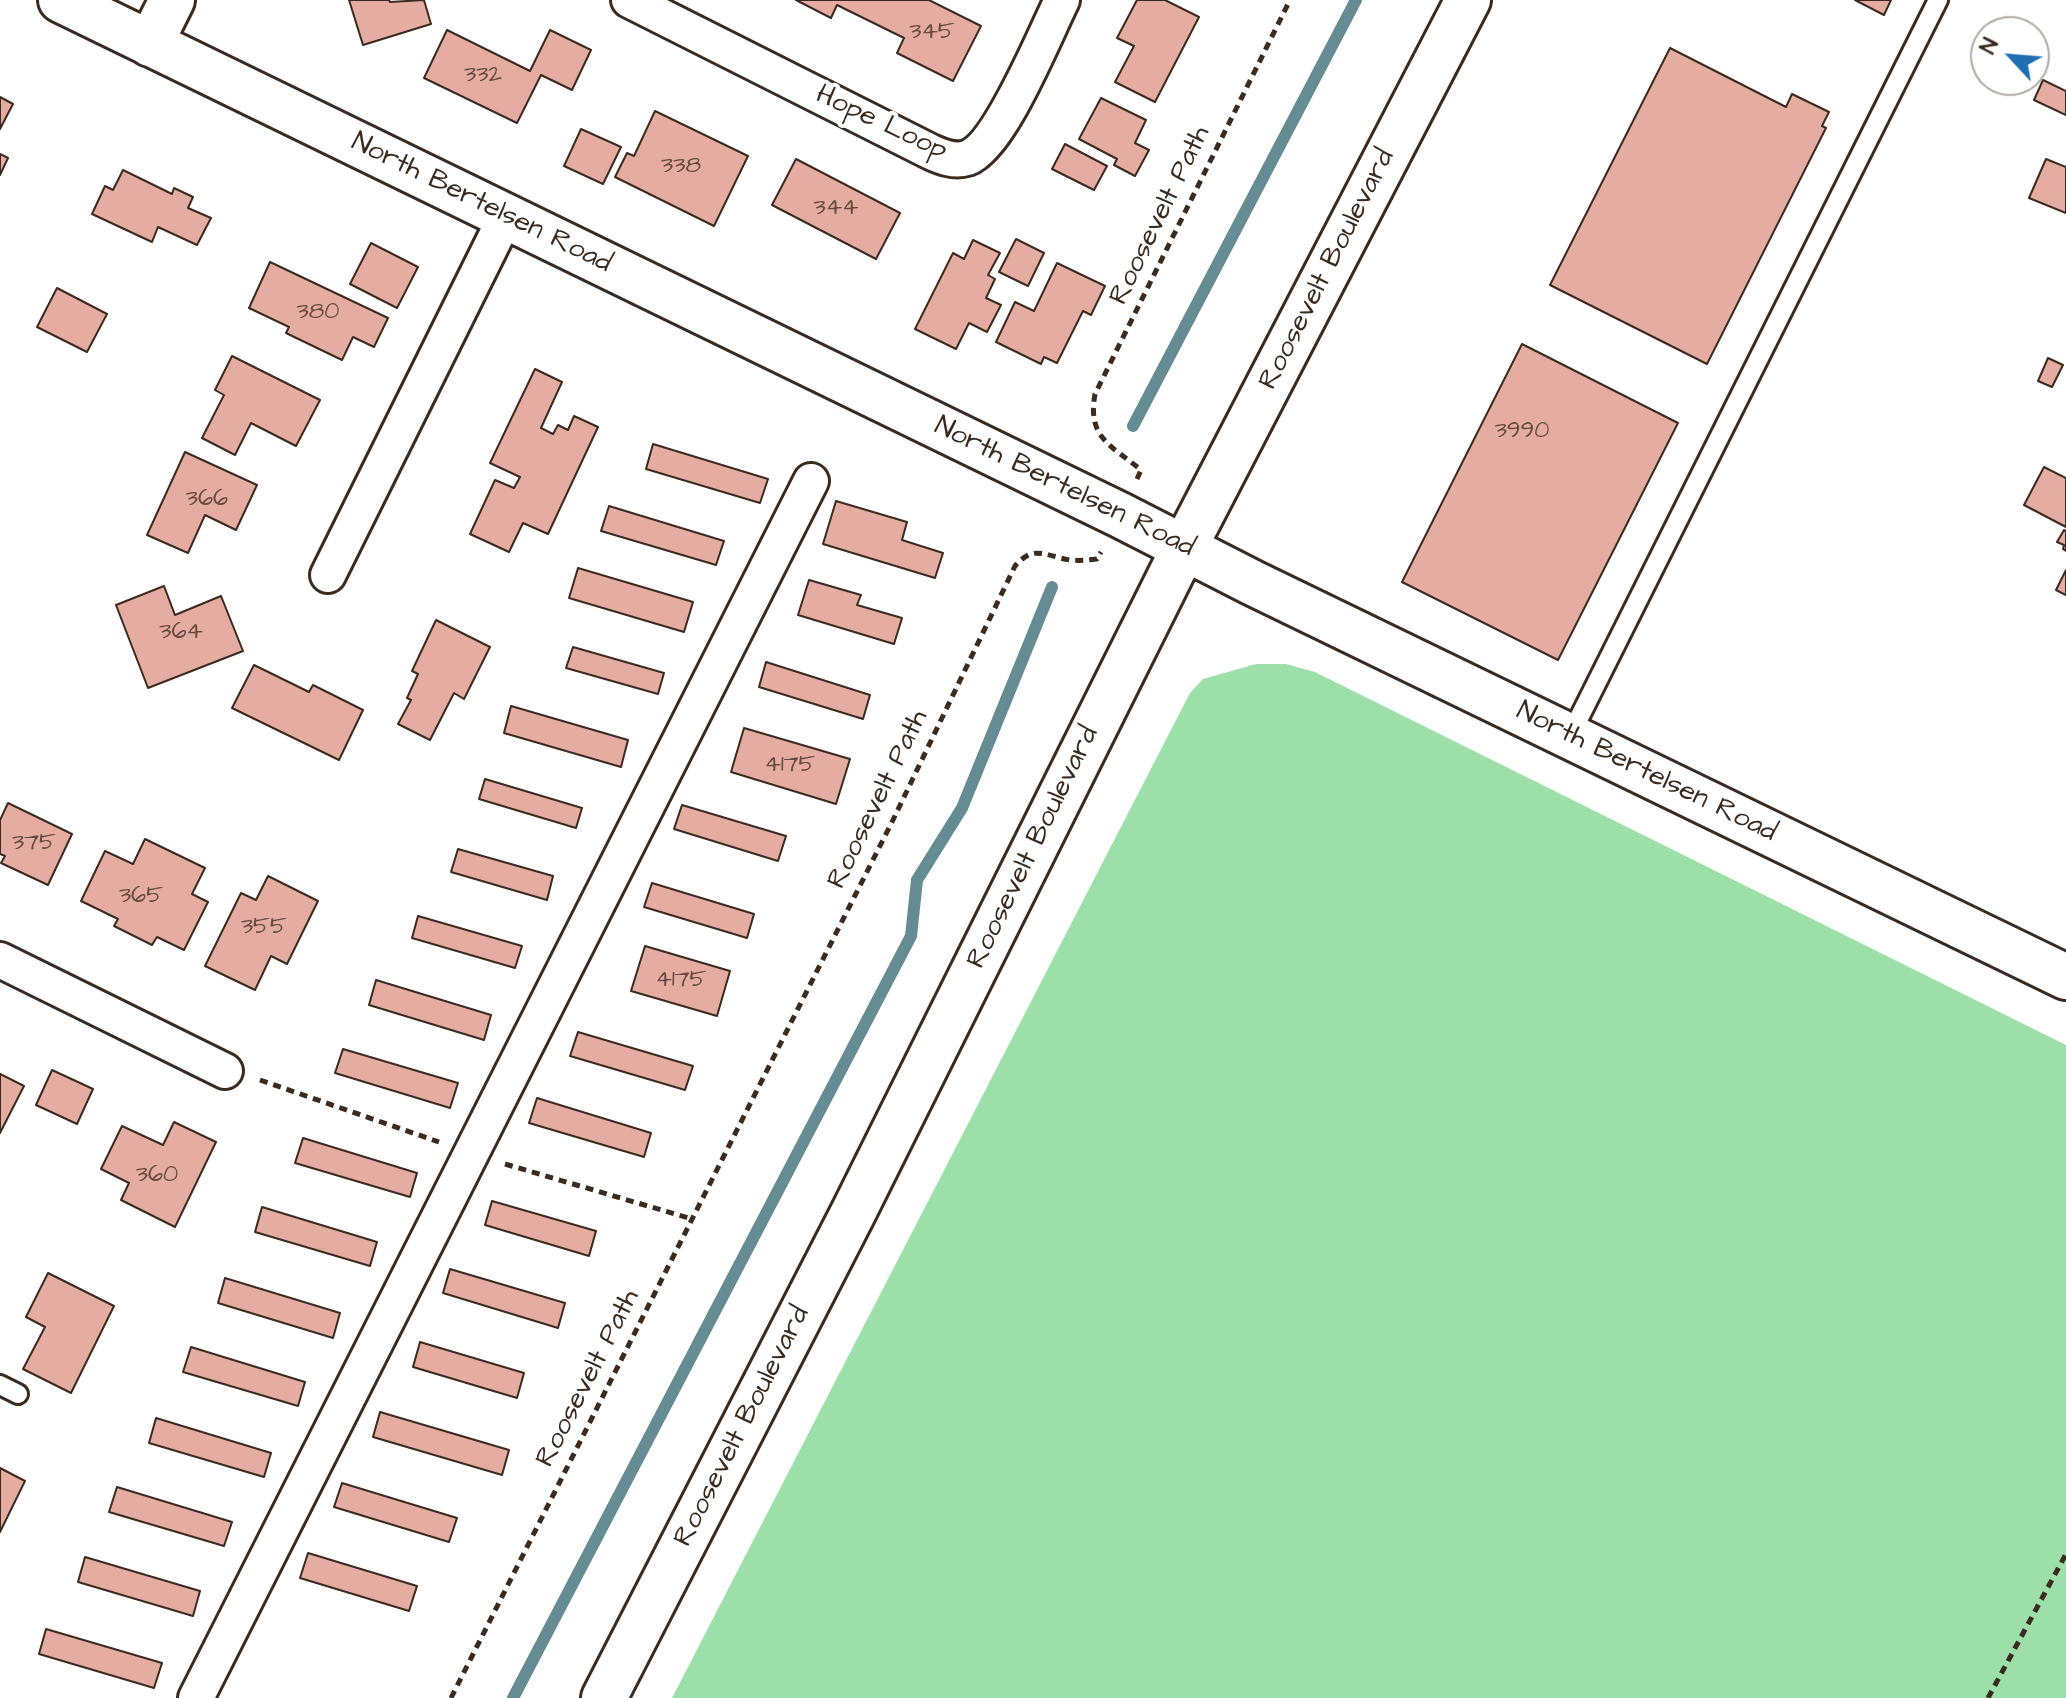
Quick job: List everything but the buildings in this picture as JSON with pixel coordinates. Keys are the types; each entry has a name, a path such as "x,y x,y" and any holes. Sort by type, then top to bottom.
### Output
{"street":[{"name":"North Bertelsen Road","path":"61,0 1570,736 2064,971"},
{"path":"150,44 172,0"},
{"name":"Hope Loop","path":"629,0 936,155 953,160 978,152 996,132 1062,0"},
{"name":"Roosevelt Boulevard","path":"604,1698 847,1225 1184,548 1468,0"},
{"path":"328,575 506,216"},
{"path":"196,1698 811,481"},
{"path":"0,960 225,1071"}],"lane":[{"path":"1570,736 1938,0"},
{"path":"0,1385 18,1394"}],"path":[{"name":"Roosevelt Path","path":"451,1698 892,822 1015,566 1024,555 1039,552 1073,560 1097,559 1120,515 1141,470 1101,437 1091,416 1095,394 1290,0"},
{"path":"1988,1698 2066,1554"}],"green space":[{"path":"1256,664 1286,664 1315,672 2066,1045 2066,1698 672,1698 1190,693 1203,679"}],"waterway":[{"path":"1133,426 1356,0"},
{"path":"513,1698 911,936 917,880 962,808 1052,587"}]}
